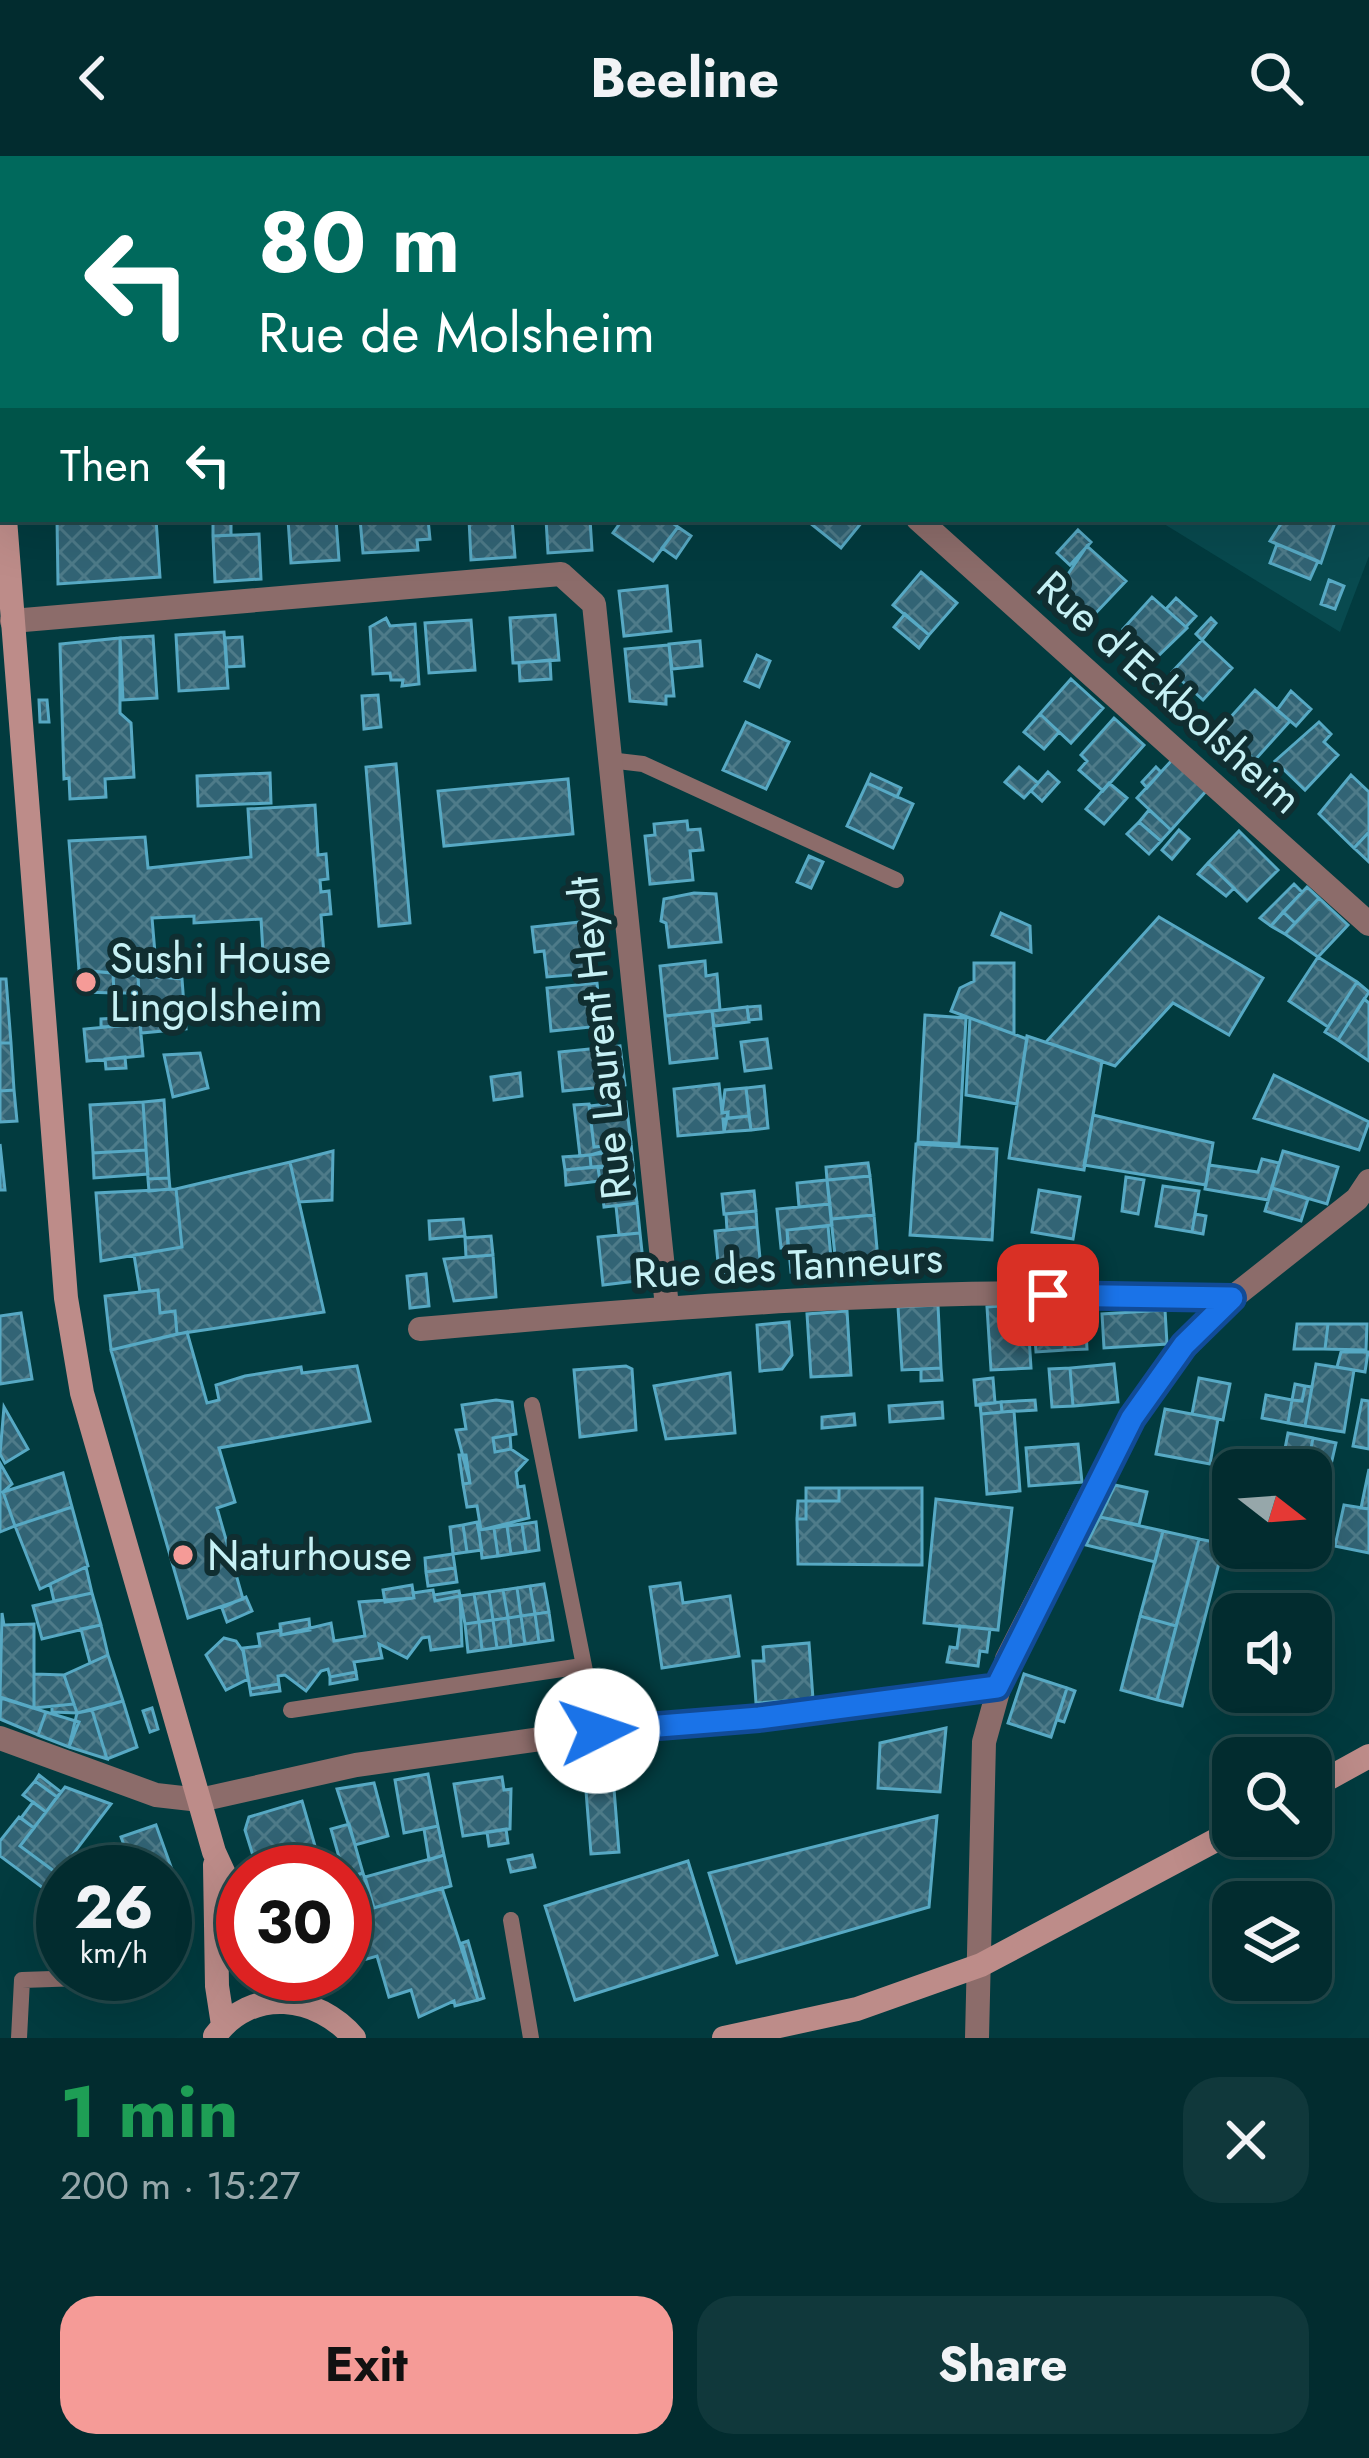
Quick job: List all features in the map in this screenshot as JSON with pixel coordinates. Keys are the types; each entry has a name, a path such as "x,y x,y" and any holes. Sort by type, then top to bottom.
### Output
{"main road":[{"path":"5,522 69,1317 82,1393 216,1856"},
{"path":"1332,1776 1369,1756"},
{"path":"724,2038 856,2009 981,1966 1212,1843"},
{"path":"214,1852 218,2031"},
{"path":"218,2031 253,2006 276,2001"},
{"path":"286,2001 315,2006 354,2038"}],"street":[{"name":"Rue d'Eckbolsheim","path":"921,522 1369,924"},
{"name":"Rue Laurent Heydt","path":"12,621 561,574 594,604 667,1307"},
{"path":"977,2038 980,1790 984,1742 997,1687 1132,1418 1184,1345 1232,1298 1357,1198 1369,1181"},
{"name":"Rue des Tanneurs","path":"420,1329 667,1307 912,1295 1232,1298"},
{"path":"0,1738 157,1795 200,1800 356,1765 597,1731 759,1718 997,1687"}],"lane":[{"path":"609,760 643,764 896,880"},
{"path":"532,1405 597,1731"},
{"path":"291,1710 582,1666"},
{"path":"512,1920 530,2038"},
{"path":"19,2038 22,1980 36,1980"}],"shaded area":[{"path":"1161,522 1369,522 1369,556 1340,632"}],"building":[{"path":"57,522 156,522 160,577 58,584"},
{"path":"213,522 231,522 231,535 213,536"},
{"path":"288,522 336,522 339,560 291,563"},
{"path":"360,522 428,522 430,539 417,540 418,550 363,553"},
{"path":"469,522 512,522 515,557 471,560"},
{"path":"546,522 590,522 592,550 548,553"},
{"path":"621,522 671,522 678,527 653,561 613,533"},
{"path":"809,522 862,522 841,548"},
{"path":"1282,522 1335,522 1321,563 1270,541"},
{"path":"678,527 691,536 676,558 662,548"},
{"path":"1078,530 1091,542 1070,565 1057,553"},
{"path":"259,534 261,579 215,582 213,536"},
{"path":"1277,544 1318,561 1310,579 1270,563"},
{"path":"1087,546 1126,581 1093,616 1060,586"},
{"path":"921,572 957,603 929,635 893,605"},
{"path":"1329,580 1344,586 1335,609 1321,604"},
{"path":"667,586 671,631 624,636 619,591"},
{"path":"1152,597 1187,628 1150,664 1137,652 1142,645 1123,629"},
{"path":"1176,598 1196,616 1186,627 1166,609"},
{"path":"905,614 929,635 919,648 894,627"},
{"path":"555,615 559,660 513,663 510,618"},
{"path":"386,618 390,626 415,624 419,684 402,686 403,680 391,680 390,673 373,674 370,627"},
{"path":"1211,618 1216,623 1202,640 1196,634"},
{"path":"471,620 475,670 429,673 425,623"},
{"path":"224,632 228,688 179,691 176,635"},
{"path":"153,636 157,698 123,700 120,638"},
{"path":"242,637 244,666 227,667 225,638"},
{"path":"120,638 120,713 131,723 134,777 105,779 106,797 70,799 69,778 64,779 60,644"},
{"path":"1202,640 1232,668 1203,700 1172,672"},
{"path":"700,641 702,666 672,669 669,644"},
{"path":"669,645 674,696 666,696 666,704 630,701 625,649"},
{"path":"757,655 770,661 759,687 745,681"},
{"path":"550,660 551,679 520,681 519,663"},
{"path":"1071,679 1103,708 1071,743 1040,714"},
{"path":"1255,690 1290,721 1255,760 1220,729"},
{"path":"1291,691 1311,709 1296,726 1277,710"},
{"path":"378,695 381,727 364,729 362,696"},
{"path":"39,700 47,700 49,722 40,722"},
{"path":"1040,714 1059,732 1044,749 1024,732"},
{"path":"1114,718 1144,745 1103,791 1079,770 1087,761 1081,755"},
{"path":"746,722 789,742 766,789 723,770"},
{"path":"1319,722 1331,734 1324,742 1338,755 1305,790 1275,761"},
{"path":"1173,759 1207,790 1171,830 1137,798"},
{"path":"396,764 410,923 379,926 366,767"},
{"path":"1019,767 1038,783 1024,798 1005,782"},
{"path":"1156,767 1161,772 1147,788 1142,782"},
{"path":"1048,772 1059,782 1042,801 1031,791"},
{"path":"270,773 271,803 198,806 197,776"},
{"path":"871,774 901,788 897,797 867,783"},
{"path":"1351,775 1369,792 1369,832 1354,848 1319,814"},
{"path":"568,779 573,834 444,846 438,791"},
{"path":"867,783 913,804 893,848 847,826"},
{"path":"1109,783 1127,798 1104,824 1086,809"},
{"path":"315,805 318,855 326,854 328,879 320,880 321,892 329,891 331,914 321,915 325,968 275,971 274,952 263,953 261,919 194,923 194,916 152,918 157,977 79,970 69,841 145,837 148,868 251,857 248,809"},
{"path":"1149,810 1171,830 1161,841 1139,822"},
{"path":"687,821 688,830 700,829 703,850 690,851 693,880 650,884 645,836 655,835 654,824"},
{"path":"1139,822 1161,841 1149,854 1127,834"},
{"path":"1179,830 1189,839 1172,859 1162,850"},
{"path":"1239,831 1278,870 1247,901 1208,863"},
{"path":"1369,832 1369,862 1354,848"},
{"path":"809,856 823,862 811,888 797,882"},
{"path":"1208,863 1234,888 1226,896 1198,874"},
{"path":"1294,884 1302,892 1271,926 1260,918"},
{"path":"1307,887 1319,898 1295,923 1283,912"},
{"path":"716,894 721,942 669,947 666,923 661,921 664,899"},
{"path":"1319,898 1348,925 1318,957 1285,934"},
{"path":"1283,912 1295,923 1285,934 1271,926"},
{"path":"1001,913 1030,926 1031,952 992,935"},
{"path":"1159,917 1263,978 1229,1035 1173,1003 1115,1066 1046,1042"},
{"path":"590,921 596,973 547,977 544,951 535,952 532,927"},
{"path":"1318,957 1357,982 1328,1027 1289,1001"},
{"path":"705,961 706,976 717,974 720,1010 665,1016 660,966"},
{"path":"974,963 1014,963 1014,1034 951,1011 960,988 974,981"},
{"path":"79,970 113,973 114,993 81,992"},
{"path":"113,973 138,975 139,993 114,993"},
{"path":"138,975 182,979 184,1006 139,1004"},
{"path":"0,979 6,979 11,1043 0,1043"},
{"path":"1357,982 1369,992 1338,1040 1325,1032"},
{"path":"597,983 601,1026 551,1031 547,988"},
{"path":"1364,999 1369,1003 1369,1061 1338,1040"},
{"path":"139,1004 184,1006 186,1029 141,1033"},
{"path":"760,1006 761,1019 749,1020 747,1007"},
{"path":"747,1007 749,1022 714,1026 712,1011"},
{"path":"712,1011 717,1058 670,1063 665,1016"},
{"path":"925,1015 966,1018 959,1144 918,1142"},
{"path":"119,1018 120,1026 101,1027 101,1019"},
{"path":"970,1018 1027,1039 1017,1104 966,1095"},
{"path":"140,1024 143,1056 87,1061 84,1029"},
{"path":"1027,1036 1102,1061 1084,1170 1009,1158"},
{"path":"767,1039 771,1068 745,1071 741,1042"},
{"path":"0,1043 11,1043 14,1090 0,1091"},
{"path":"620,1046 625,1085 563,1091 559,1052"},
{"path":"200,1053 208,1088 173,1097 164,1055"},
{"path":"125,1057 126,1068 106,1069 105,1059"},
{"path":"520,1073 522,1096 494,1100 491,1077"},
{"path":"1274,1075 1369,1122 1359,1150 1254,1118"},
{"path":"719,1084 722,1113 728,1112 724,1132 678,1136 674,1089"},
{"path":"764,1086 768,1128 751,1130 746,1088"},
{"path":"746,1088 749,1116 728,1118 728,1112 722,1113 725,1090"},
{"path":"14,1090 17,1121 0,1122 0,1091"},
{"path":"164,1100 169,1178 148,1179 143,1102"},
{"path":"143,1102 146,1150 93,1153 90,1105"},
{"path":"626,1102 631,1143 594,1147 589,1106"},
{"path":"589,1104 594,1147 613,1145 614,1152 580,1156 574,1105"},
{"path":"1093,1115 1213,1143 1206,1185 1084,1165"},
{"path":"749,1116 751,1130 724,1132 723,1119"},
{"path":"631,1143 633,1164 591,1167 590,1155"},
{"path":"0,1144 5,1190 0,1190"},
{"path":"916,1144 997,1149 992,1240 910,1235"},
{"path":"146,1150 148,1174 94,1178 93,1153"},
{"path":"333,1151 332,1200 299,1202 290,1162"},
{"path":"1283,1151 1338,1167 1327,1204 1272,1188"},
{"path":"590,1155 591,1167 565,1170 563,1157"},
{"path":"1262,1159 1279,1163 1268,1200 1205,1189 1209,1165 1258,1172"},
{"path":"290,1162 324,1312 177,1334 175,1311 160,1313 158,1290 140,1292 134,1255 182,1247 176,1189"},
{"path":"868,1163 870,1176 827,1180 826,1167"},
{"path":"633,1164 634,1178 600,1181 598,1168"},
{"path":"598,1167 600,1181 566,1185 565,1170"},
{"path":"870,1176 874,1215 831,1219 827,1180"},
{"path":"1126,1177 1144,1180 1138,1214 1122,1211"},
{"path":"169,1178 170,1189 149,1191 148,1179"},
{"path":"634,1178 637,1203 604,1207 601,1181"},
{"path":"827,1180 830,1204 799,1207 797,1183"},
{"path":"1163,1186 1199,1191 1192,1232 1156,1226"},
{"path":"1272,1188 1308,1199 1301,1221 1265,1211"},
{"path":"176,1189 182,1247 101,1261 96,1193"},
{"path":"1039,1190 1080,1197 1073,1239 1032,1232"},
{"path":"754,1191 756,1211 724,1214 722,1194"},
{"path":"637,1203 640,1233 619,1235 616,1206"},
{"path":"830,1204 832,1225 787,1230 788,1247 781,1248 777,1209"},
{"path":"756,1211 757,1227 727,1230 726,1214"},
{"path":"1195,1214 1206,1216 1203,1234 1192,1232"},
{"path":"874,1215 878,1260 836,1264 831,1219"},
{"path":"463,1219 465,1236 430,1239 429,1221"},
{"path":"828,1226 832,1268 791,1272 787,1230"},
{"path":"757,1227 761,1269 719,1273 715,1231"},
{"path":"640,1233 645,1280 603,1285 598,1237"},
{"path":"491,1236 493,1255 466,1257 465,1238"},
{"path":"493,1255 496,1297 454,1301 444,1259"},
{"path":"426,1274 429,1306 410,1308 407,1276"},
{"path":"158,1290 160,1313 175,1311 177,1334 111,1350 105,1296"},
{"path":"1027,1304 1031,1368 991,1370 987,1307"},
{"path":"938,1305 941,1368 902,1370 898,1307"},
{"path":"1165,1310 1167,1344 1104,1348 1102,1314"},
{"path":"847,1311 851,1375 811,1377 807,1314"},
{"path":"21,1313 32,1379 0,1384 0,1316"},
{"path":"789,1322 792,1355 782,1369 760,1371 757,1325"},
{"path":"1054,1324 1054,1332 1064,1332 1065,1350 1036,1352 1034,1325"},
{"path":"1297,1324 1328,1324 1325,1349 1294,1349"},
{"path":"1328,1324 1367,1324 1366,1350 1325,1349"},
{"path":"1086,1331 1087,1349 1065,1350 1064,1332"},
{"path":"187,1332 207,1403 219,1400 216,1385 245,1376 301,1367 302,1373 357,1366 370,1421 219,1448 235,1502 217,1508 243,1599 188,1618 111,1350"},
{"path":"1341,1352 1368,1352 1365,1372 1337,1367"},
{"path":"1114,1364 1118,1402 1073,1406 1070,1368"},
{"path":"1316,1364 1354,1370 1344,1432 1305,1426"},
{"path":"941,1368 942,1380 921,1381 921,1369"},
{"path":"1070,1368 1073,1406 1052,1407 1049,1369"},
{"path":"632,1369 636,1430 580,1437 574,1370"},
{"path":"730,1373 735,1433 666,1439 654,1386"},
{"path":"993,1378 995,1403 976,1405 974,1380"},
{"path":"1199,1378 1230,1384 1223,1420 1192,1414"},
{"path":"1295,1384 1305,1386 1302,1401 1292,1400"},
{"path":"1305,1386 1312,1387 1305,1426 1288,1423 1292,1400 1302,1401"},
{"path":"1266,1395 1292,1400 1288,1423 1262,1418"},
{"path":"1035,1400 1036,1410 1002,1412 1001,1402"},
{"path":"1362,1400 1369,1401 1369,1449 1353,1446"},
{"path":"512,1402 516,1434 493,1438 495,1452 511,1449 527,1460 516,1472 518,1487 524,1486 529,1518 481,1530 477,1506 467,1507 463,1484 470,1483 456,1430 466,1429 462,1405"},
{"path":"942,1402 943,1418 890,1422 889,1406"},
{"path":"1001,1402 1002,1412 981,1414 980,1404"},
{"path":"4,1407 28,1449 5,1463 0,1454"},
{"path":"1165,1409 1218,1419 1210,1464 1156,1454"},
{"path":"1014,1411 1020,1491 987,1494 981,1414"},
{"path":"854,1414 855,1425 822,1428 822,1417"},
{"path":"1288,1433 1313,1438 1311,1449 1285,1449"},
{"path":"510,1435 511,1449 495,1452 493,1438"},
{"path":"1313,1438 1336,1443 1332,1460 1332,1449 1311,1449"},
{"path":"1078,1444 1082,1482 1029,1486 1026,1448"},
{"path":"459,1455 466,1455 470,1483 463,1484"},
{"path":"0,1463 12,1484 3,1492 15,1526 0,1532"},
{"path":"1369,1469 1369,1509 1361,1508"},
{"path":"63,1473 72,1507 15,1526 3,1492"},
{"path":"1115,1485 1147,1492 1139,1525 1100,1517"},
{"path":"806,1488 839,1488 839,1501 806,1501"},
{"path":"839,1488 922,1488 922,1565 798,1564 797,1519 806,1519 806,1501 839,1501"},
{"path":"936,1499 1012,1508 998,1630 924,1623"},
{"path":"798,1501 806,1501 806,1519 797,1519"},
{"path":"1344,1505 1369,1509 1369,1553 1335,1546"},
{"path":"72,1507 88,1566 40,1589 15,1526"},
{"path":"1100,1517 1163,1531 1155,1562 1086,1545"},
{"path":"477,1522 482,1550 467,1552 463,1525"},
{"path":"536,1522 539,1550 526,1552 522,1524"},
{"path":"522,1524 526,1552 511,1554 507,1526"},
{"path":"463,1525 467,1552 453,1554 450,1527"},
{"path":"507,1526 511,1554 498,1556 494,1528"},
{"path":"494,1528 498,1556 482,1558 479,1530"},
{"path":"1163,1531 1199,1539 1176,1626 1140,1616"},
{"path":"1199,1539 1212,1542 1212,1569 1218,1569 1182,1706 1157,1700"},
{"path":"453,1554 455,1568 426,1572 425,1558"},
{"path":"86,1567 92,1593 54,1601 50,1584"},
{"path":"455,1568 457,1582 428,1586 426,1572"},
{"path":"680,1583 683,1603 730,1596 739,1656 662,1668 650,1587"},
{"path":"544,1584 549,1612 535,1614 530,1586"},
{"path":"412,1585 414,1598 385,1602 383,1590"},
{"path":"530,1586 535,1614 521,1616 517,1588"},
{"path":"517,1588 521,1616 508,1618 503,1590"},
{"path":"433,1590 435,1601 460,1596 462,1646 431,1650 429,1637 422,1638 407,1658 379,1644 382,1658 354,1662 356,1672 330,1677 328,1669 321,1671 306,1691 285,1675 278,1676 279,1684 250,1689 243,1648 260,1646 258,1634 281,1630 281,1635 331,1623 334,1641 365,1636 359,1602 414,1598 413,1593"},
{"path":"503,1590 508,1618 493,1620 489,1592"},
{"path":"459,1591 460,1596 435,1601 434,1595"},
{"path":"489,1592 493,1620 479,1622 474,1594"},
{"path":"92,1593 101,1625 42,1639 33,1606"},
{"path":"474,1594 479,1622 465,1624 460,1596"},
{"path":"246,1597 252,1611 227,1622 222,1608"},
{"path":"549,1612 553,1640 539,1642 535,1614"},
{"path":"2,1613 4,1625 34,1624 34,1708 0,1697"},
{"path":"535,1614 539,1642 525,1644 521,1616"},
{"path":"521,1616 525,1644 511,1646 508,1618"},
{"path":"1140,1616 1176,1626 1157,1700 1121,1690"},
{"path":"508,1618 511,1646 497,1648 493,1620"},
{"path":"309,1619 310,1630 281,1635 280,1624"},
{"path":"493,1620 497,1648 482,1650 479,1622"},
{"path":"479,1622 482,1650 468,1652 465,1624"},
{"path":"101,1625 108,1655 90,1663 81,1629"},
{"path":"960,1626 990,1629 987,1652 980,1651 978,1666 947,1662 950,1647 957,1648"},
{"path":"224,1638 236,1641 243,1651 248,1679 226,1690 206,1655"},
{"path":"809,1643 813,1699 756,1703 753,1661 764,1661 763,1647"},
{"path":"108,1655 123,1701 77,1713 64,1675"},
{"path":"356,1672 357,1679 330,1684 330,1677"},
{"path":"34,1674 64,1675 74,1704 34,1708"},
{"path":"1024,1674 1067,1688 1051,1737 1008,1723"},
{"path":"279,1684 280,1691 251,1695 250,1689"},
{"path":"1067,1688 1075,1691 1064,1722 1057,1720"},
{"path":"1,1698 46,1712 38,1735 0,1719"},
{"path":"123,1701 137,1747 107,1759 92,1710"},
{"path":"74,1704 77,1713 52,1712 52,1706"},
{"path":"152,1708 158,1729 150,1732 143,1711"},
{"path":"92,1710 107,1759 69,1747 77,1713"},
{"path":"46,1712 79,1722 69,1747 38,1735"},
{"path":"946,1728 940,1792 878,1788 880,1743"},
{"path":"611,1751 619,1852 591,1854 583,1753"},
{"path":"428,1774 438,1826 404,1833 395,1780"},
{"path":"39,1775 61,1792 57,1797 35,1781"},
{"path":"502,1777 504,1790 511,1789 510,1829 463,1836 454,1784"},
{"path":"35,1781 57,1797 46,1812 23,1795"},
{"path":"374,1783 388,1836 355,1845 337,1789"},
{"path":"65,1787 111,1804 80,1845 36,1845 36,1858 20,1846"},
{"path":"302,1801 315,1845 250,1845 245,1830 249,1817"},
{"path":"33,1802 46,1812 34,1828 21,1818"},
{"path":"937,1816 929,1907 737,1963 709,1873"},
{"path":"19,1817 34,1828 20,1846 36,1858 36,1883 0,1856 0,1841"},
{"path":"349,1824 355,1845 336,1845 331,1829"},
{"path":"156,1825 163,1845 124,1845 121,1837"},
{"path":"438,1826 444,1855 429,1860 424,1829"},
{"path":"506,1829 508,1843 489,1846 487,1832"},
{"path":"444,1855 451,1886 374,1908 372,1875"},
{"path":"532,1855 535,1867 511,1872 508,1860"},
{"path":"688,1861 717,1955 575,2000 545,1906"},
{"path":"442,1888 478,2000 455,2006 454,2001 419,2017 411,1990 389,1997 377,1956 372,1957 372,1908"},
{"path":"468,1941 484,1998 478,2000 462,1943"}],"place":[{"name":"Sushi House Lingolsheim","path":"86,982"},
{"name":"Naturhouse","path":"183,1555"}],"route":[{"path":"597,1731 759,1718 997,1687 1007,1659 1132,1418 1184,1345 1232,1298 1048,1295"}]}
